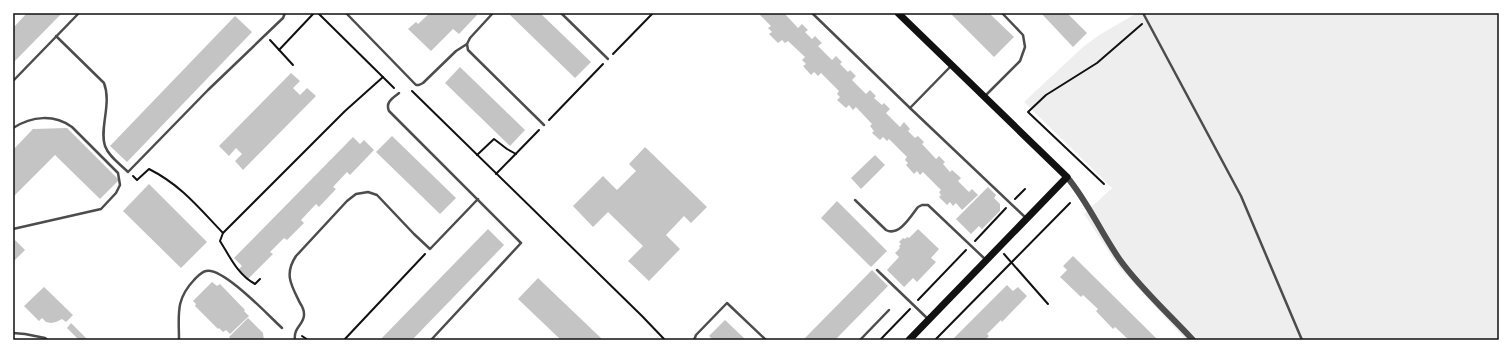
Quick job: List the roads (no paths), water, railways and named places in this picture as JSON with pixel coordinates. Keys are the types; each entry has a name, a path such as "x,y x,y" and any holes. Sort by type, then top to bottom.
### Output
{"main road":[{"path":"898,13 1067,177 909,340"}],"street":[{"path":"1067,177 1078,190 1121,261 1193,340"}],"lane":[{"path":"13,81 79,13"},
{"path":"56,36 104,83 107,95 104,138 105,146 113,157 128,172 208,90 283,18 285,13"},
{"path":"346,13 414,82 419,85 423,83 456,50 467,44 470,38 493,13"},
{"path":"561,13 608,59"},
{"path":"812,13 1027,219"},
{"path":"984,97 1020,61 1025,47 1023,35 1002,13"},
{"path":"1143,13 1241,196 1302,340"},
{"path":"467,44 468,50 473,56 544,125"},
{"path":"910,108 951,66"},
{"path":"399,93 389,102 389,111 521,243 431,340"},
{"path":"13,128 26,121 44,118 64,122 72,127 118,173 120,185 116,193 101,208 13,229"},
{"path":"294,340 295,330 303,321 305,316 303,308 290,280 289,270 291,264 296,256 347,200 356,194 368,192 377,195 430,249 478,199"},
{"path":"855,200 886,230 890,232 896,231 918,207 922,205 928,206 986,260"},
{"path":"179,340 180,308 183,293 199,274 206,270 216,272 229,279 282,328"},
{"path":"878,270 929,319"},
{"path":"694,340 696,335 727,303 766,340"},
{"path":"860,340 889,310"},
{"path":"13,333 45,338 47,340"}]}
